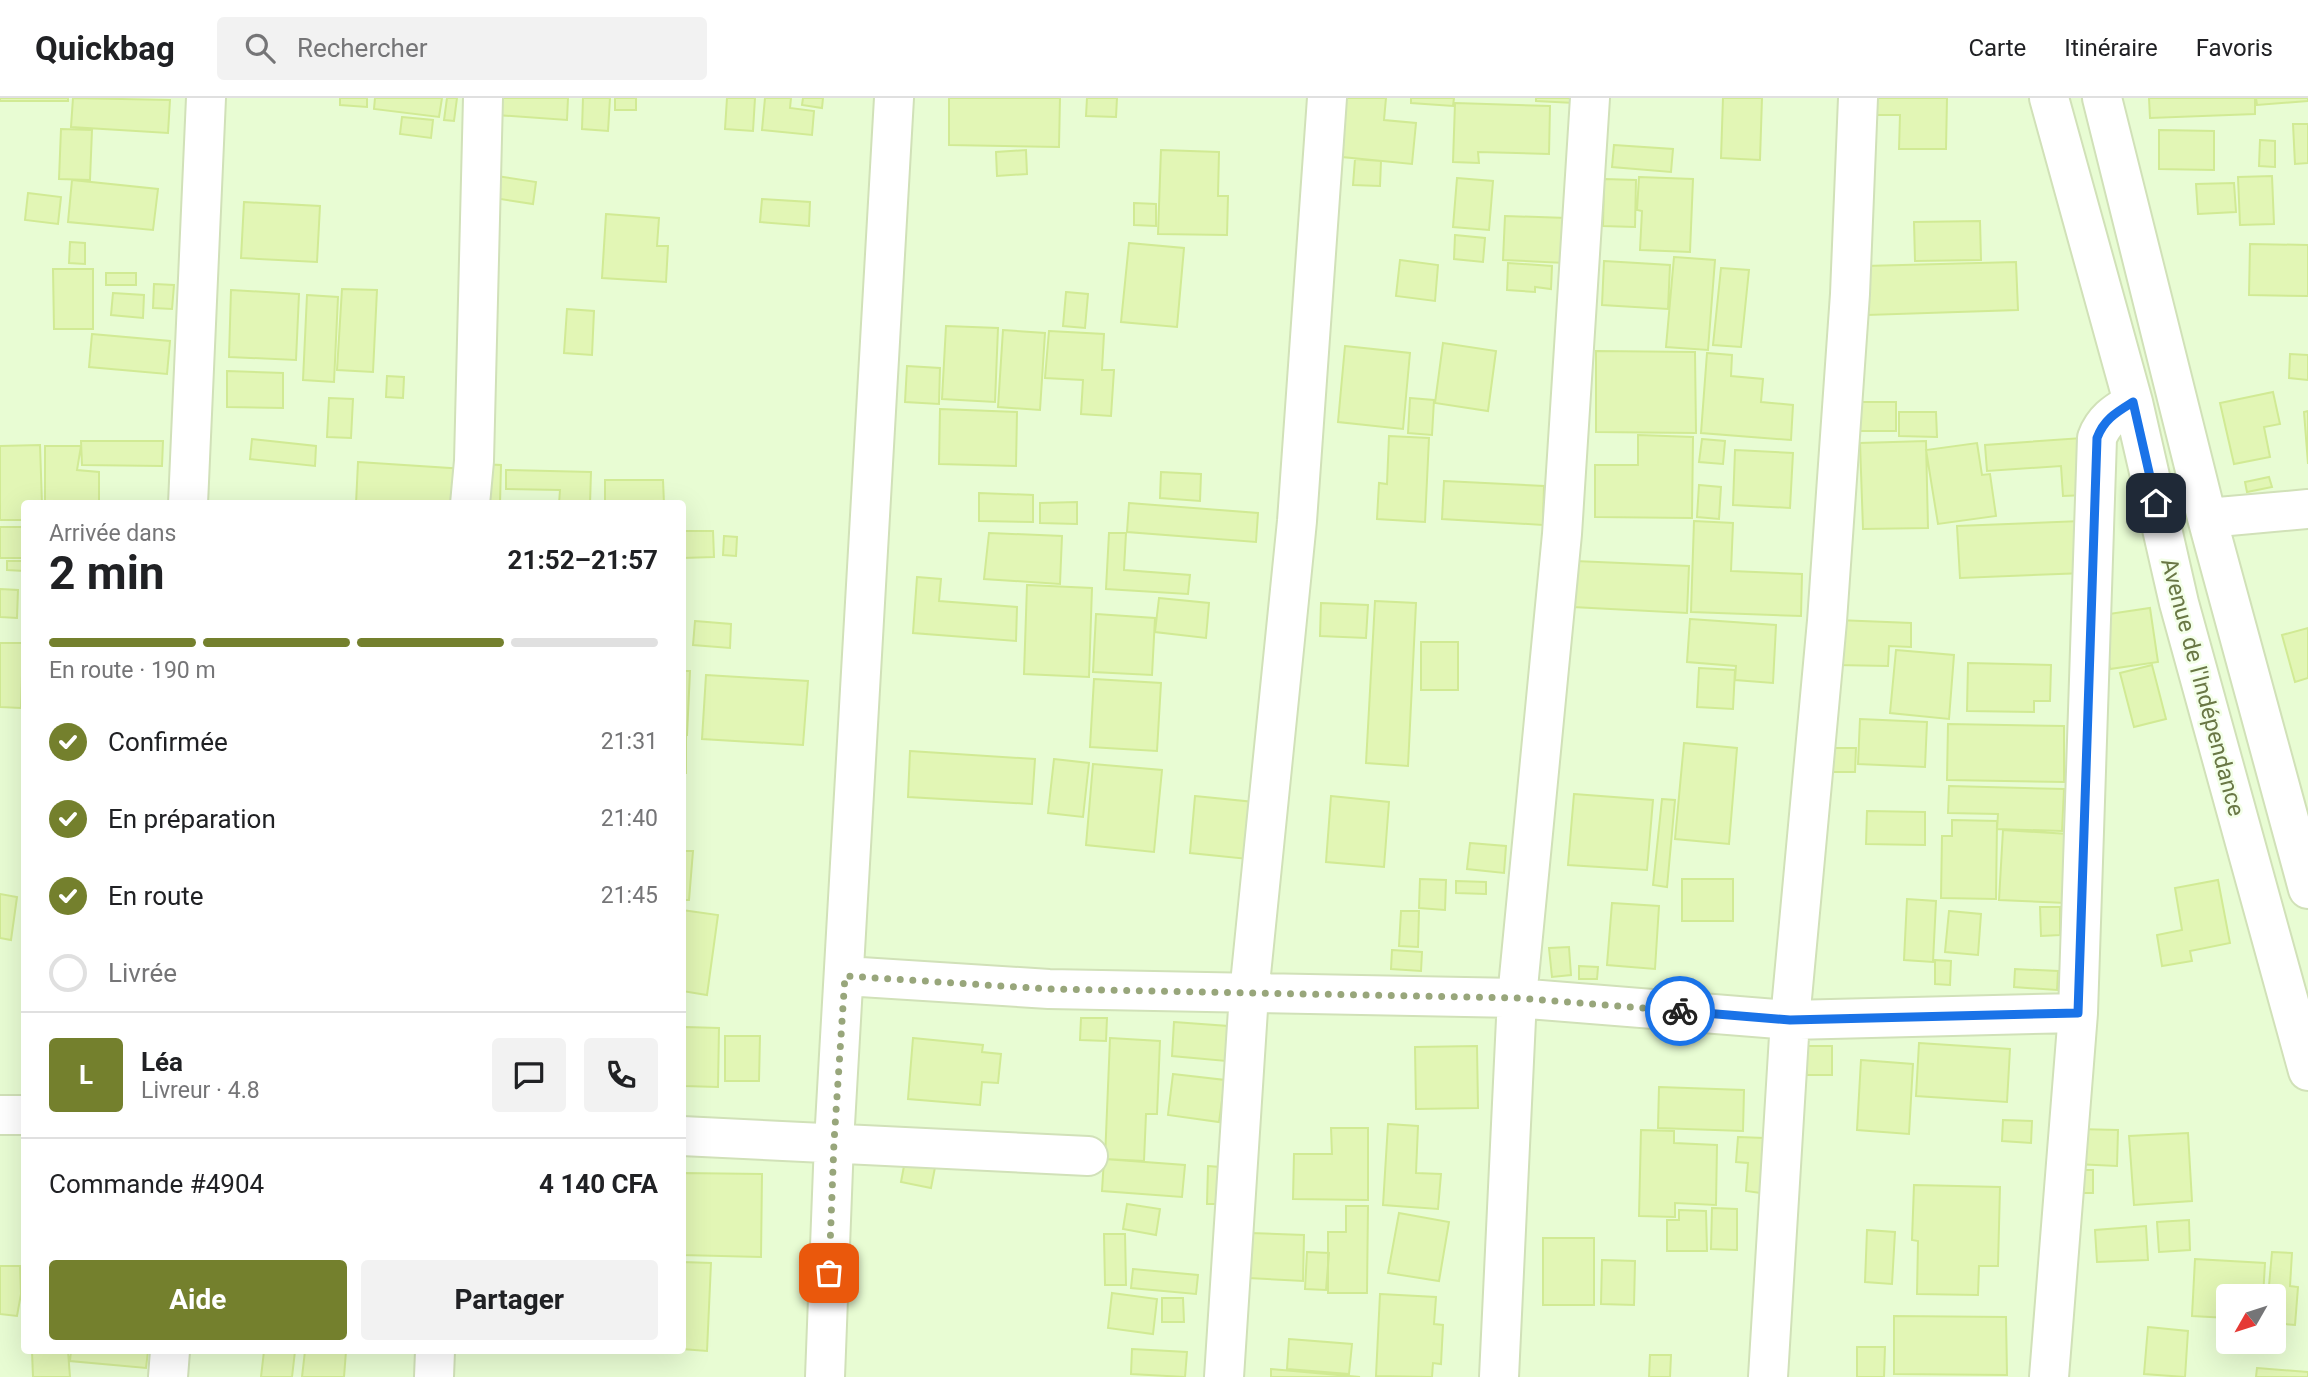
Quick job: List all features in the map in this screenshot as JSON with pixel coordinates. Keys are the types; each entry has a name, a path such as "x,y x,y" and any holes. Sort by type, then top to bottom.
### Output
{"street":[{"path":"188,500 206,98"},
{"path":"470,500 474,461 483,98"},
{"path":"825,1377 834,1142 894,98"},
{"path":"1224,1377 1249,994 1297,522 1327,98"},
{"path":"1499,1377 1517,998 1562,534 1590,98"},
{"path":"1769,1377 1790,1020 1828,607 1850,294 1858,98"},
{"name":"Avenue de l'Indépendance","path":"2049,98 2133,402 2179,603 2308,1071"},
{"path":"2102,98 2207,518 2308,889"},
{"path":"2049,1377 2078,1013 2097,438 2101,426 2111,415 2133,402"},
{"path":"2207,518 2308,509"},
{"path":"845,976 1049,989 1517,998 1790,1020 2078,1013"},
{"path":"0,1115 21,1115"},
{"path":"686,1136 1088,1156"},
{"path":"169,1377 170,1354"},
{"path":"434,1377 435,1354"}],"shaded area":[{"path":"0,98 2308,98 2308,1377 0,1377"}],"building":[{"path":"0,98 68,98 68,101 0,101"},
{"path":"73,98 170,100 168,133 71,127"},
{"path":"340,98 367,98 367,107 340,105"},
{"path":"375,98 442,98 439,117 374,109"},
{"path":"447,98 457,98 454,121 444,120"},
{"path":"497,98 568,98 567,120 496,115"},
{"path":"583,98 610,98 608,131 582,129"},
{"path":"615,98 636,98 636,110 615,110"},
{"path":"727,98 755,98 753,131 725,129"},
{"path":"765,98 791,98 790,108 814,111 812,135 762,130"},
{"path":"803,98 823,98 822,108 802,105"},
{"path":"949,98 1060,98 1059,147 949,145"},
{"path":"1087,98 1117,98 1116,117 1086,116"},
{"path":"1338,98 1386,98 1384,120 1416,123 1412,164 1332,156"},
{"path":"1411,98 1454,98 1453,106 1411,103"},
{"path":"1536,98 1574,98 1574,103 1536,101"},
{"path":"1723,98 1762,98 1760,160 1721,158"},
{"path":"1877,98 1947,98 1946,149 1899,149 1900,115 1877,115"},
{"path":"2149,98 2255,98 2255,114 2150,118"},
{"path":"2256,98 2308,98 2308,101 2257,105"},
{"path":"1455,103 1550,106 1549,154 1478,152 1479,163 1453,162"},
{"path":"402,117 433,120 431,138 400,134"},
{"path":"2293,124 2308,124 2308,163 2295,164"},
{"path":"61,129 92,130 90,180 59,179"},
{"path":"2159,130 2214,131 2214,170 2159,169"},
{"path":"2260,140 2275,141 2275,167 2259,166"},
{"path":"1614,145 1673,149 1671,172 1612,167"},
{"path":"1026,150 1027,174 997,176 996,152"},
{"path":"1161,150 1219,152 1218,196 1228,196 1227,235 1158,234"},
{"path":"1355,159 1381,161 1380,186 1353,185"},
{"path":"497,176 536,182 533,204 494,198"},
{"path":"2272,176 2274,224 2240,225 2238,177"},
{"path":"1639,177 1693,179 1690,252 1640,250 1642,211 1637,210"},
{"path":"1457,178 1493,181 1489,230 1453,227"},
{"path":"1604,179 1636,180 1635,227 1603,226"},
{"path":"72,180 158,189 153,230 68,222"},
{"path":"2234,183 2236,212 2198,214 2196,184"},
{"path":"28,193 61,197 58,224 25,220"},
{"path":"762,199 810,202 809,226 760,222"},
{"path":"244,202 320,206 317,262 241,258"},
{"path":"1134,203 1156,204 1156,226 1134,225"},
{"path":"606,214 659,218 657,246 668,246 666,282 602,278"},
{"path":"1505,216 1567,218 1565,263 1503,260"},
{"path":"1980,221 1981,260 1915,261 1914,222"},
{"path":"1455,235 1485,238 1483,262 1454,259"},
{"path":"70,242 85,243 85,264 69,263"},
{"path":"1129,243 1184,248 1177,327 1121,322"},
{"path":"2250,244 2308,245 2308,296 2249,295"},
{"path":"1674,257 1715,260 1708,350 1666,347"},
{"path":"1400,260 1438,265 1435,301 1396,296"},
{"path":"1604,261 1670,265 1668,309 1602,305"},
{"path":"2016,262 2018,310 1867,315 1865,266"},
{"path":"1508,263 1552,266 1551,289 1535,287 1535,292 1507,290"},
{"path":"1721,268 1749,270 1741,347 1713,345"},
{"path":"53,269 93,269 93,329 54,329"},
{"path":"106,273 136,273 136,285 106,285"},
{"path":"154,284 174,285 172,309 153,308"},
{"path":"342,289 377,290 373,372 337,370"},
{"path":"231,290 299,294 296,360 229,357"},
{"path":"1066,292 1088,294 1085,328 1063,326"},
{"path":"113,293 144,295 143,318 111,315"},
{"path":"307,295 338,297 334,382 303,380"},
{"path":"567,309 594,311 592,355 564,353"},
{"path":"946,326 998,328 995,402 942,399"},
{"path":"1003,330 1045,333 1040,410 998,407"},
{"path":"1049,331 1104,334 1102,370 1114,370 1111,416 1081,414 1083,380 1045,378"},
{"path":"92,334 170,341 167,374 89,367"},
{"path":"1443,343 1496,351 1488,411 1435,403"},
{"path":"1345,346 1410,353 1403,429 1338,422"},
{"path":"1596,351 1695,352 1696,433 1596,432"},
{"path":"1707,353 1732,355 1731,376 1763,379 1761,402 1793,405 1791,440 1701,433"},
{"path":"2290,354 2308,355 2308,380 2289,378"},
{"path":"907,366 940,368 939,404 905,402"},
{"path":"227,371 283,373 283,408 227,407"},
{"path":"387,376 404,377 403,398 386,397"},
{"path":"2273,392 2280,424 2264,427 2270,457 2234,464 2220,403"},
{"path":"329,398 353,399 351,438 327,437"},
{"path":"1410,398 1434,400 1432,435 1408,433"},
{"path":"1857,402 1896,402 1896,431 1857,431"},
{"path":"940,409 1017,412 1016,466 939,464"},
{"path":"2308,411 2308,464 2304,412"},
{"path":"1899,412 1936,412 1937,437 1899,436"},
{"path":"1638,435 1693,437 1692,518 1595,517 1595,465 1638,465"},
{"path":"1389,436 1429,438 1425,522 1377,519 1379,483 1387,484"},
{"path":"2082,438 2086,495 2063,496 2061,466 1987,471 1985,445"},
{"path":"252,439 316,446 315,466 250,459"},
{"path":"1702,439 1725,441 1723,464 1699,462"},
{"path":"81,441 163,441 162,466 82,465"},
{"path":"1926,441 1928,528 1863,529 1860,443"},
{"path":"1977,443 1982,475 1990,474 1996,516 1938,524 1926,450"},
{"path":"40,445 42,500 21,500 21,520 0,520 0,446"},
{"path":"45,446 81,446 77,470 99,472 99,500 45,500"},
{"path":"1735,450 1793,453 1790,508 1733,505"},
{"path":"358,462 465,469 463,500 356,500"},
{"path":"478,464 501,465 500,500 476,500"},
{"path":"506,470 591,472 590,500 559,500 560,490 506,489"},
{"path":"1161,472 1201,474 1200,501 1160,498"},
{"path":"2269,477 2272,487 2247,492 2245,482"},
{"path":"605,480 663,480 664,500 605,500"},
{"path":"1444,481 1544,486 1543,525 1442,519"},
{"path":"1699,485 1721,487 1719,519 1697,517"},
{"path":"979,493 1033,495 1033,522 979,521"},
{"path":"1077,502 1077,524 1040,523 1040,503"},
{"path":"1129,503 1258,513 1256,542 1127,532"},
{"path":"1694,521 1733,523 1731,571 1802,574 1801,616 1691,612"},
{"path":"2081,521 2085,573 1960,578 1957,526"},
{"path":"0,527 21,527 21,558 0,558"},
{"path":"686,531 713,531 714,557 686,558"},
{"path":"989,533 1062,536 1060,584 984,579"},
{"path":"1109,533 1126,533 1124,570 1190,575 1188,594 1106,589"},
{"path":"724,536 737,537 736,556 723,555"},
{"path":"7,561 21,561 21,571 7,570"},
{"path":"1575,561 1689,566 1687,613 1573,607"},
{"path":"917,577 941,579 939,601 1017,607 1016,641 913,633"},
{"path":"1027,585 1092,588 1089,677 1024,674"},
{"path":"0,589 18,590 17,618 0,617"},
{"path":"1159,598 1209,603 1206,638 1155,632"},
{"path":"1375,601 1416,603 1408,766 1366,763"},
{"path":"1321,603 1368,605 1366,638 1320,636"},
{"path":"2150,608 2158,662 2110,669 2102,615"},
{"path":"1096,614 1155,618 1152,675 1093,672"},
{"path":"1690,619 1776,625 1773,683 1735,680 1736,666 1687,662"},
{"path":"1837,620 1911,623 1911,647 1889,646 1888,666 1836,665"},
{"path":"695,621 731,624 730,648 693,645"},
{"path":"2308,628 2308,678 2295,682 2282,635"},
{"path":"1421,642 1458,642 1458,690 1421,690"},
{"path":"0,643 21,643 21,708 0,707"},
{"path":"1896,650 1954,655 1949,719 1890,713"},
{"path":"1968,663 2051,665 2050,701 2034,701 2034,712 1967,711"},
{"path":"2152,665 2166,719 2134,727 2120,673"},
{"path":"1699,668 1735,670 1733,709 1697,707"},
{"path":"686,671 690,671 687,735"},
{"path":"706,675 808,681 803,745 702,739"},
{"path":"1094,679 1161,683 1157,751 1090,747"},
{"path":"1860,719 1927,722 1925,767 1858,764"},
{"path":"1948,724 2064,726 2064,782 1947,780"},
{"path":"1684,743 1737,748 1729,844 1675,839"},
{"path":"1832,748 1856,748 1855,772 1831,772"},
{"path":"910,751 1035,759 1032,804 908,797"},
{"path":"1054,759 1089,763 1083,817 1048,813"},
{"path":"1093,764 1162,770 1154,852 1086,845"},
{"path":"1949,786 2064,789 2062,831 1997,829 1998,814 1948,813"},
{"path":"1574,794 1653,800 1647,870 1568,865"},
{"path":"1195,796 1254,802 1248,859 1190,853"},
{"path":"1331,796 1389,802 1384,867 1326,862"},
{"path":"1662,799 1675,800 1667,887 1653,885"},
{"path":"1867,811 1925,812 1925,845 1866,844"},
{"path":"1952,820 1997,821 1996,899 1941,898 1942,836 1952,836"},
{"path":"2003,830 2069,834 2066,903 1999,900"},
{"path":"1470,843 1506,846 1504,873 1467,869"},
{"path":"686,851 693,851 689,900 686,900"},
{"path":"1420,879 1446,880 1445,910 1419,908"},
{"path":"1682,879 1733,879 1733,921 1682,921"},
{"path":"2218,880 2230,943 2190,951 2192,961 2162,966 2157,935 2182,930 2175,888"},
{"path":"1456,881 1486,882 1486,894 1456,893"},
{"path":"0,894 17,897 11,940 0,938"},
{"path":"1907,899 1936,901 1933,962 1904,960"},
{"path":"1612,903 1659,906 1655,969 1607,965"},
{"path":"2040,907 2060,907 2060,935 2041,936"},
{"path":"686,911 718,915 707,995 686,992"},
{"path":"1401,911 1419,911 1418,947 1399,946"},
{"path":"1949,911 1981,914 1978,955 1945,952"},
{"path":"1569,947 1571,975 1552,977 1549,948"},
{"path":"1392,950 1422,952 1421,971 1391,969"},
{"path":"1935,960 1951,961 1950,985 1935,984"},
{"path":"1579,966 1598,967 1597,979 1579,979"},
{"path":"2015,969 2058,971 2057,990 2014,987"},
{"path":"1081,1018 1107,1018 1106,1041 1080,1040"},
{"path":"1174,1022 1228,1026 1226,1061 1172,1056"},
{"path":"686,1027 719,1028 718,1087 686,1086"},
{"path":"725,1036 760,1036 759,1081 725,1081"},
{"path":"913,1038 983,1045 982,1052 1001,1054 998,1083 982,1082 980,1105 908,1099"},
{"path":"1110,1038 1160,1041 1157,1114 1146,1114 1144,1161 1105,1159"},
{"path":"1919,1043 2010,1049 2007,1102 1916,1096"},
{"path":"1477,1046 1478,1108 1416,1109 1415,1047"},
{"path":"1807,1046 1832,1046 1832,1075 1807,1075"},
{"path":"1861,1060 1913,1064 1909,1134 1857,1130"},
{"path":"1173,1074 1225,1080 1219,1122 1168,1115"},
{"path":"1659,1087 1744,1090 1743,1131 1658,1128"},
{"path":"2003,1120 2032,1121 2031,1143 2002,1141"},
{"path":"1388,1124 1418,1126 1416,1173 1441,1174 1438,1209 1383,1205"},
{"path":"1331,1128 1368,1128 1368,1200 1293,1199 1294,1154 1332,1154"},
{"path":"2076,1129 2118,1130 2117,1166 2075,1164"},
{"path":"1641,1130 1674,1131 1674,1143 1717,1145 1716,1205 1675,1203 1675,1217 1639,1216"},
{"path":"2188,1133 2192,1201 2134,1205 2129,1136"},
{"path":"1738,1137 1764,1138 1761,1193 1746,1191 1748,1163 1736,1162"},
{"path":"907,1150 937,1157 931,1188 901,1182"},
{"path":"1104,1159 1185,1165 1182,1197 1102,1191"},
{"path":"1208,1166 1220,1167 1220,1204 1207,1204"},
{"path":"2075,1170 2093,1170 2093,1193 2075,1193"},
{"path":"686,1173 762,1174 761,1257 686,1255"},
{"path":"1914,1185 2000,1187 1998,1266 1979,1266 1978,1295 1917,1294 1918,1241 1912,1240"},
{"path":"1127,1204 1160,1209 1156,1235 1123,1229"},
{"path":"1346,1206 1368,1206 1367,1293 1328,1293 1328,1232 1346,1232"},
{"path":"1712,1208 1737,1209 1737,1250 1711,1249"},
{"path":"1679,1210 1706,1211 1707,1251 1667,1251 1667,1220 1679,1220"},
{"path":"1399,1213 1449,1222 1439,1281 1388,1273"},
{"path":"2189,1220 2190,1250 2159,1252 2157,1222"},
{"path":"2146,1226 2148,1260 2097,1262 2095,1230"},
{"path":"1867,1230 1895,1232 1892,1284 1865,1282"},
{"path":"1250,1233 1304,1235 1303,1281 1248,1278"},
{"path":"1104,1234 1125,1234 1126,1285 1105,1285"},
{"path":"1543,1238 1594,1238 1594,1305 1543,1305"},
{"path":"1307,1252 1329,1253 1326,1290 1305,1289"},
{"path":"2272,1252 2292,1253 2290,1286 2298,1287 2295,1325 2286,1324 2286,1284 2269,1284"},
{"path":"2195,1259 2265,1263 2264,1284 2216,1284 2216,1317 2192,1316"},
{"path":"1602,1260 1635,1261 1634,1305 1601,1304"},
{"path":"686,1262 711,1263 707,1351 686,1349"},
{"path":"0,1266 20,1266 21,1294 17,1316 0,1314"},
{"path":"1133,1269 1198,1275 1196,1294 1131,1288"},
{"path":"1112,1293 1157,1299 1153,1334 1108,1328"},
{"path":"1380,1294 1436,1297 1434,1324 1443,1325 1441,1364 1433,1363 1432,1377 1376,1376"},
{"path":"1162,1298 1183,1298 1184,1322 1162,1322"},
{"path":"1894,1316 2006,1317 2007,1375 1894,1374"},
{"path":"2148,1327 2188,1331 2185,1377 2144,1374"},
{"path":"1289,1339 1352,1344 1349,1374 1287,1369"},
{"path":"1857,1347 1885,1347 1884,1377 1857,1377"},
{"path":"1132,1349 1187,1352 1185,1377 1131,1374"},
{"path":"32,1354 68,1354 70,1377 33,1377"},
{"path":"71,1354 148,1354 146,1368 70,1361"},
{"path":"264,1354 295,1354 292,1377 261,1377"},
{"path":"305,1354 346,1354 344,1377 302,1377"},
{"path":"1650,1355 1671,1355 1670,1377 1649,1377"},
{"path":"2257,1368 2308,1372 2308,1377 2256,1377"},
{"path":"1271,1369 1360,1377 1271,1377"}],"way so far":[{"path":"829,1273 845,976 1049,989 1517,998 1680,1011"}],"route":[{"path":"1680,1011 1790,1020 2078,1013 2097,438 2101,426 2111,415 2133,402 2156,503"}]}
